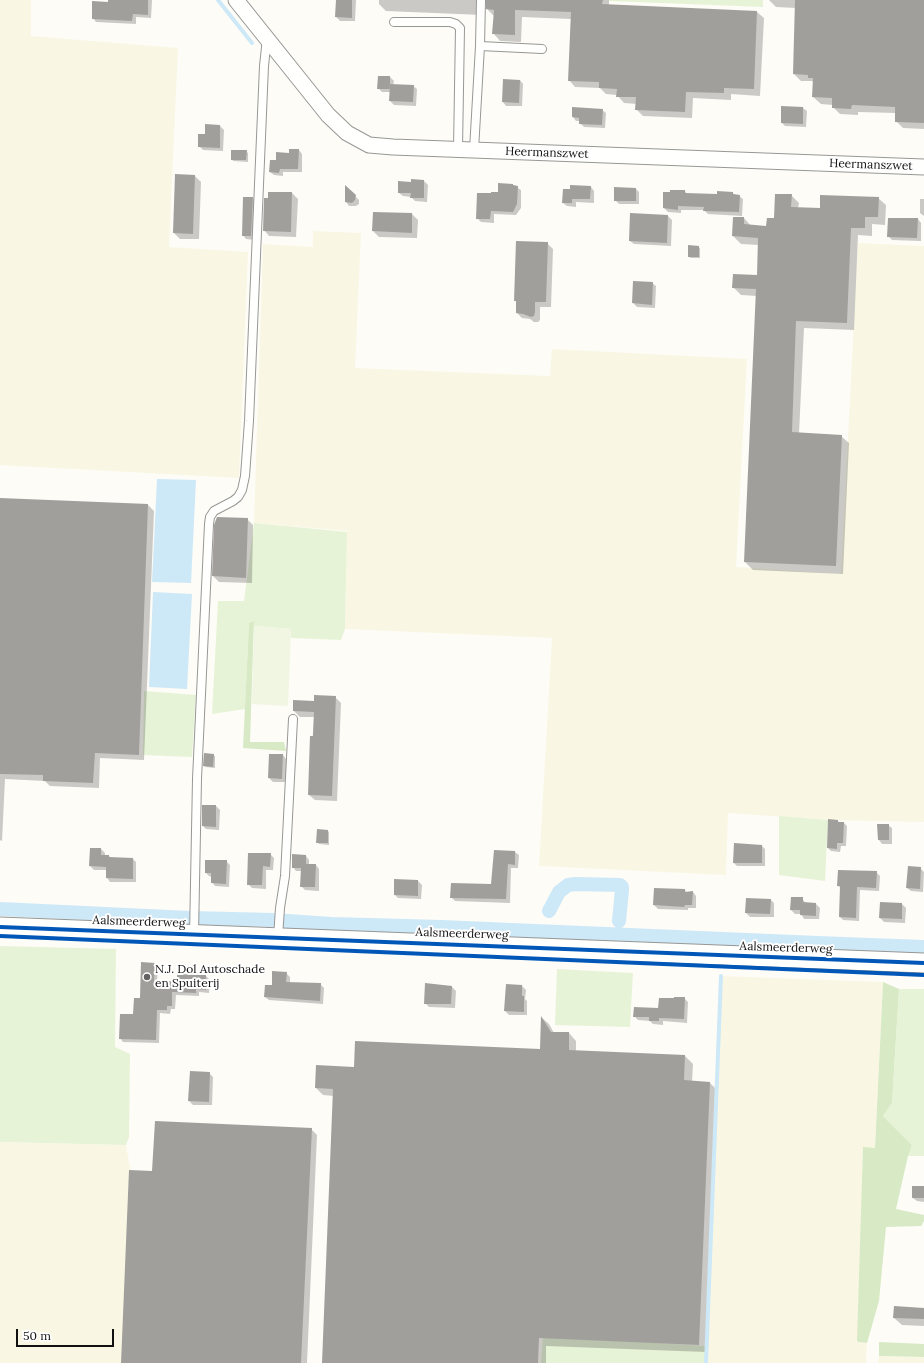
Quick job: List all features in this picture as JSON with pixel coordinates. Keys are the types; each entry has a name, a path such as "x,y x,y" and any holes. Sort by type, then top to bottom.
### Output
{"street":[{"name":"Heermanszwet","path":"236,0 328,114 347,133 369,145 924,167"},
{"name":"Aalsmeerderweg","path":"0,926 278,931 924,963"}],"lane":[{"path":"474,150 481,0"},
{"path":"394,22 450,22 456,24 460,28 458,149"},
{"path":"194,930 197,779 209,524 210,517 214,511 238,497 242,490 245,476 249,420 263,74 267,37"},
{"path":"480,46 542,49"},
{"path":"278,931 285,876 293,719"}],"shaded area":[{"path":"0,0 31,0 31,36 178,48 169,247 248,252 239,478 0,465"},
{"path":"313,231 361,233 355,368 550,376 552,349 747,359 736,567 841,574 858,243 924,246 924,822 829,820 728,813 726,875 539,866 552,638 345,629 347,531 254,523 263,244 313,247"},
{"path":"721,976 883,982 875,1148 863,1148 859,1342 867,1343 866,1363 705,1363"},
{"path":"0,1142 126,1145 131,1173 122,1363 0,1363"},
{"path":"879,1356 924,1357 924,1363 878,1363"}],"green space":[{"path":"763,0 763,7 609,1"},
{"path":"254,523 347,532 345,629 341,640 291,638 291,629 254,626 254,621 249,623 245,709 212,714 218,601 244,601"},
{"path":"254,621 250,742 284,742 286,751 243,748 249,623"},
{"path":"254,626 291,629 288,706 252,704"},
{"path":"144,691 196,695 192,757 143,755"},
{"path":"779,816 828,820 825,881 779,875"},
{"path":"0,946 116,949 115,1047 130,1054 129,1137 126,1145 0,1142"},
{"path":"557,969 633,973 630,1027 555,1025"},
{"path":"883,982 899,989 892,1103 883,1116 912,1145 908,1156 896,1209 924,1215 924,1221 921,1226 886,1227 879,1301 867,1343 858,1342 857,1340 863,1147 875,1148"},
{"path":"899,989 924,989 924,1156 908,1156 912,1145 883,1116 892,1103"},
{"path":"543,1336 705,1346 705,1363 541,1363"},
{"path":"879,1342 924,1344 924,1357 879,1356"}],"water":[{"path":"157,479 196,480 191,583 152,582"},
{"path":"153,592 192,594 187,689 149,687"}],"building":[{"path":"108,0 148,0 148,15 133,14 132,21 92,19 92,1 108,2"},
{"path":"336,0 352,0 352,18 335,17"},
{"path":"486,0 603,0 602,4 757,11 754,89 724,88 724,93 686,92 685,112 635,110 636,97 616,97 617,89 599,88 599,82 568,81 571,12 515,10 515,35 492,34 494,10 486,9"},
{"path":"795,0 924,0 924,123 895,122 895,107 852,105 851,109 832,108 832,98 812,97 813,78 808,78 808,75 793,74"},
{"path":"378,76 390,76 390,89 377,89"},
{"path":"503,79 520,80 519,103 502,102"},
{"path":"390,84 414,85 413,102 389,101"},
{"path":"781,106 803,107 803,124 781,123"},
{"path":"572,107 603,109 602,125 579,124 579,118 572,117"},
{"path":"205,124 220,125 220,148 198,147 198,134 205,134"},
{"path":"289,149 299,149 298,169 280,169 279,173 269,172 270,160 276,160 276,152 289,153"},
{"path":"231,150 247,150 246,160 231,160"},
{"path":"175,174 195,175 193,234 173,233"},
{"path":"411,179 424,180 424,198 410,198 411,193 398,193 398,181 411,182"},
{"path":"498,183 513,184 518,186 517,204 513,212 491,211 490,219 476,219 477,193 498,192"},
{"path":"345,185 356,195 355,200 352,203 345,202"},
{"path":"570,185 591,186 590,199 572,199 572,203 562,203 563,189 570,189"},
{"path":"614,187 636,188 636,201 614,201"},
{"path":"670,190 685,190 685,193 717,194 717,191 733,192 733,194 740,195 739,212 703,211 704,207 678,206 678,210 663,208 663,192 670,192"},
{"path":"268,192 292,192 291,232 263,231 264,198 268,198"},
{"path":"775,194 792,194 791,207 820,208 820,195 879,197 878,217 865,217 865,228 851,228 847,323 796,321 792,432 842,435 836,566 744,562 756,289 732,288 733,274 757,275 758,238 732,236 733,217 744,217 744,224 766,226 767,218 774,218"},
{"path":"243,197 253,197 251,236 242,236"},
{"path":"373,212 412,213 412,233 372,231"},
{"path":"630,213 668,215 667,243 629,241"},
{"path":"888,218 918,218 917,238 887,237"},
{"path":"516,241 548,242 546,302 535,302 534,316 531,317 516,313 516,301 514,301"},
{"path":"688,245 699,246 699,257 688,257"},
{"path":"633,281 653,282 652,305 632,303"},
{"path":"0,498 148,504 139,755 95,753 93,783 43,781 43,775 0,774"},
{"path":"217,517 248,518 246,578 212,576 214,525"},
{"path":"314,695 336,696 332,796 308,795 310,736 313,736 314,712 293,711 293,700 314,701"},
{"path":"204,753 214,754 213,767 203,766"},
{"path":"269,754 283,754 282,779 268,778"},
{"path":"202,805 216,805 216,827 202,826"},
{"path":"828,819 844,822 843,843 837,843 837,849 827,848"},
{"path":"877,824 889,824 889,840 878,840"},
{"path":"317,829 328,830 328,843 316,843"},
{"path":"734,843 762,845 762,863 733,863"},
{"path":"90,848 101,848 101,855 109,855 109,857 133,858 133,879 106,878 106,867 89,866"},
{"path":"494,850 515,851 515,865 508,864 506,899 450,898 451,883 491,884"},
{"path":"248,853 271,853 270,867 263,866 262,885 247,885"},
{"path":"292,854 306,855 306,864 316,864 315,887 300,887 301,868 292,868"},
{"path":"205,860 227,860 226,884 211,883 211,873 205,873"},
{"path":"908,866 921,867 920,889 906,888"},
{"path":"838,870 877,871 876,888 857,887 856,918 839,917 840,886 837,886"},
{"path":"394,879 418,880 418,896 394,895"},
{"path":"654,888 685,889 685,892 693,891 692,905 685,905 684,907 653,905"},
{"path":"791,897 803,897 803,902 816,903 816,916 800,915 800,910 790,910"},
{"path":"746,898 771,899 770,914 745,913"},
{"path":"880,902 902,903 902,919 879,918"},
{"path":"141,962 155,963 154,981 177,981 177,974 206,975 206,990 196,989 196,993 172,992 172,1006 167,1006 167,1010 157,1010 156,1040 119,1039 120,1014 133,1014 134,998 140,998"},
{"path":"272,971 287,972 286,982 321,983 320,1001 264,997 265,985 272,985"},
{"path":"425,983 452,986 451,1004 424,1004"},
{"path":"506,984 522,985 524,1012 504,1011"},
{"path":"685,997 684,1019 659,1018 659,1021 649,1021 649,1017 633,1017 634,1007 658,1008 659,998"},
{"path":"541,1016 551,1032 569,1032 569,1050 685,1055 684,1080 710,1082 699,1345 539,1338 538,1363 322,1363 333,1089 315,1088 316,1065 354,1067 355,1041 540,1049"},
{"path":"190,1071 210,1072 209,1102 188,1101"},
{"path":"155,1121 312,1128 301,1363 121,1363 129,1170 152,1171"},
{"path":"912,1186 924,1186 924,1198 912,1198"},
{"path":"894,1306 924,1308 924,1319 893,1318"}],"waterway":[{"path":"218,0 252,43"},
{"path":"549,911 559,892 568,885 620,885 622,890 619,921"},
{"path":"0,909 190,918 273,920 331,924 441,927 924,947"},
{"path":"706,1363 721,976"}],"cycle path":[{"path":"0,927 924,963"},
{"path":"0,936 924,975"}],"place":[{"name":"N.J. Dol Autoschade en Spuiterij","path":"147,977"}]}
